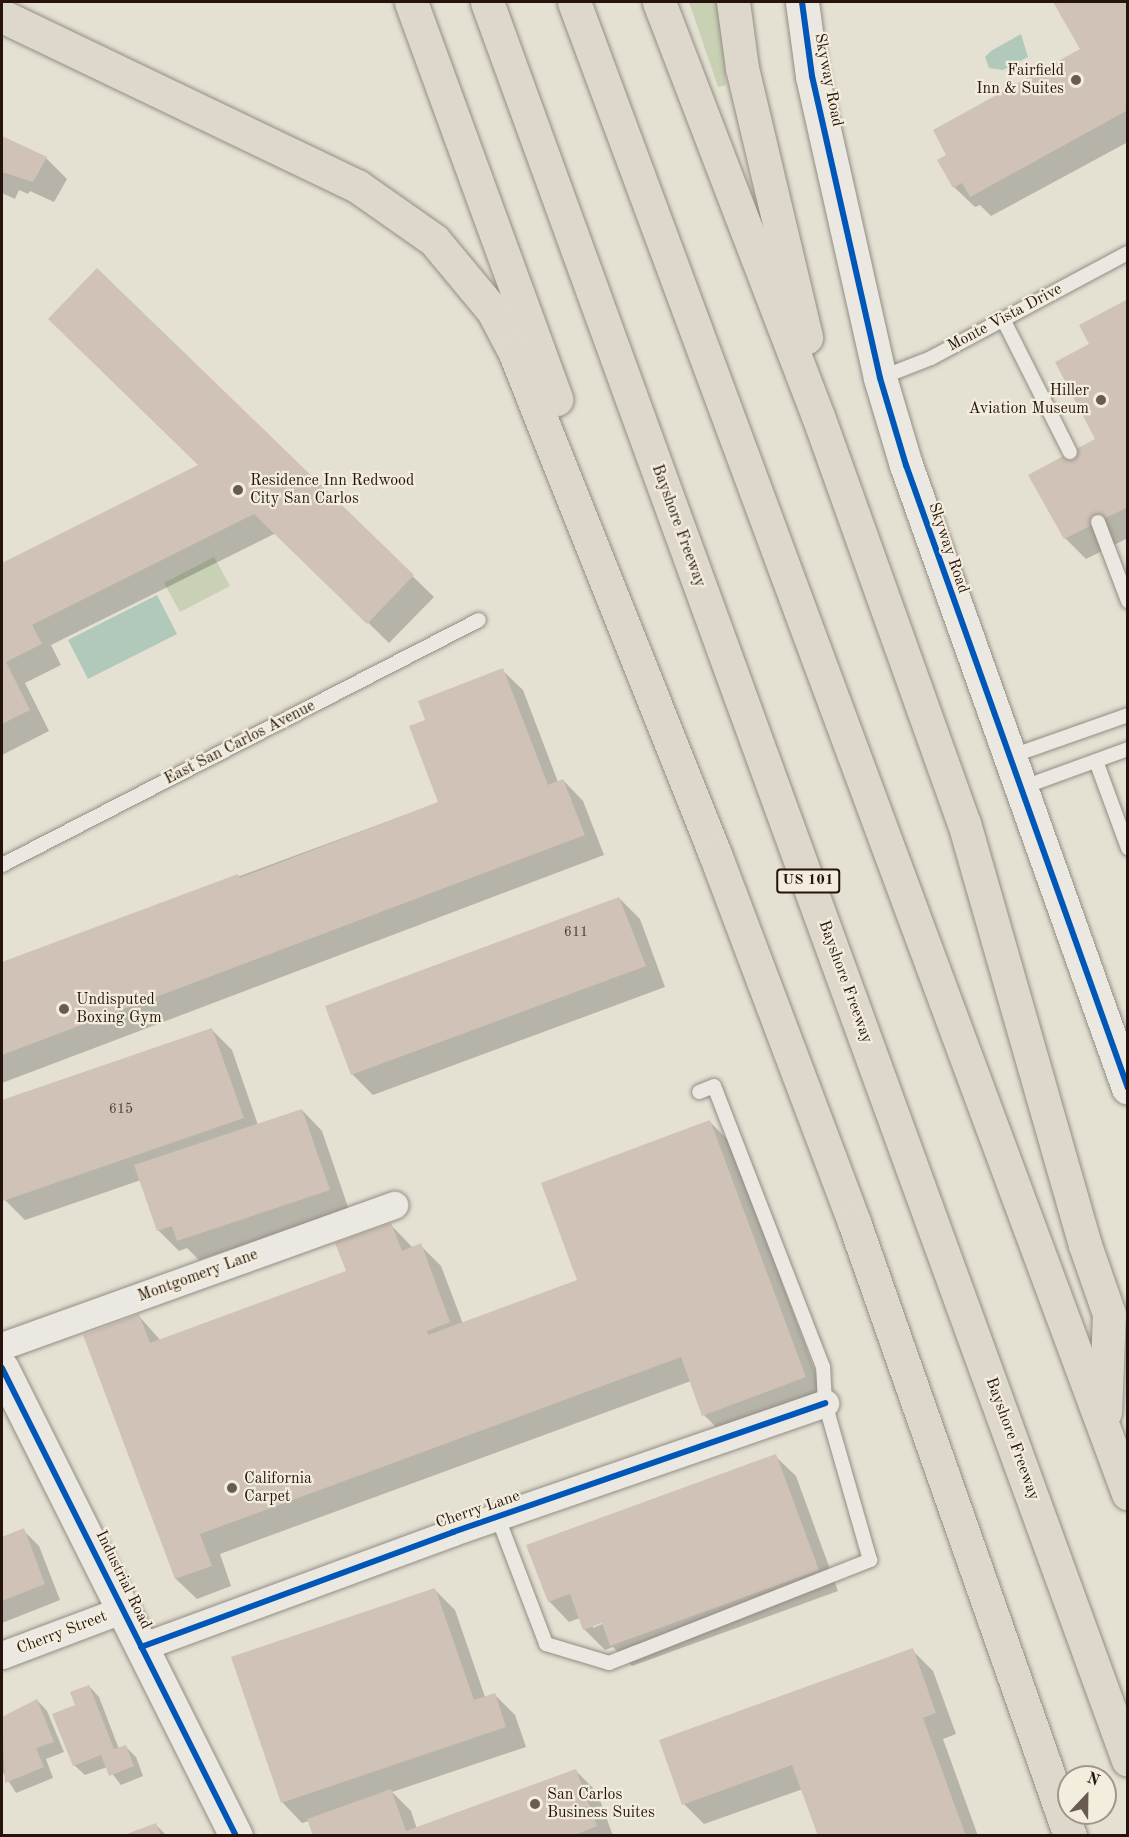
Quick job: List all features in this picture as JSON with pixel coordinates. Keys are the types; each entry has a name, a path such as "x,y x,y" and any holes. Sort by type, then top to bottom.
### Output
{"highway":[{"path":"411,2 622,580 715,854"},
{"name":"Bayshore Freeway","path":"488,2 1128,1760"},
{"path":"574,2 1128,1493"},
{"path":"659,2 818,416 944,762 1109,1314 1104,1429"},
{"path":"733,2 742,68 805,332 818,416"},
{"path":"2,16 357,186 434,240 465,273 493,311 514,351 715,854 854,1222 1070,1836"}],"street":[{"name":"Skyway Road","path":"802,2 812,76 880,378 930,540 1128,1088"},
{"name":"Montgomery Lane","path":"2,1346 394,1205"},
{"name":"Industrial Road","path":"2,1368 236,1836"},
{"name":"Cherry Lane","path":"141,1647 825,1403"},
{"name":"Cherry Street","path":"2,1655 122,1610"}],"lane":[{"name":"Monte Vista Drive","path":"880,378 932,358 1128,253"},
{"path":"1003,319 1070,452"},
{"path":"1098,522 1128,601"},
{"name":"East San Carlos Avenue","path":"2,865 479,620"},
{"path":"1009,757 1128,715"},
{"path":"1021,788 1128,749"},
{"path":"1096,761 1128,848"},
{"path":"498,1518 546,1644 609,1663 870,1560 825,1403 824,1367 714,1086 699,1092"}],"shaded area":[{"path":"689,2 719,2 726,85 718,87"},
{"path":"1021,34 1028,57 1003,70 989,68 985,57 991,51"},
{"path":"214,557 230,586 180,612 164,583"},
{"path":"157,595 177,634 88,679 68,640"}],"building":[{"name":"Fairfield Inn & Suites","path":"1053,2 1128,2 1128,110 970,197 962,183 953,188 937,160 946,155 933,130 1080,49"},
{"path":"2,136 47,157 33,182 2,172"},
{"name":"Residence Inn Redwood City San Carlos","path":"97,268 414,575 367,624 254,514 32,625 42,644 6,662 30,710 2,724 2,563 198,465 48,319"},
{"name":"Hiller Aviation Museum","path":"1128,299 1128,507 1064,539 1028,475 1095,439 1055,362 1089,344 1079,325"},
{"path":"503,668 548,785 563,779 585,835 2,1055 2,962 238,874 240,878 438,802 409,726 425,720 418,701"},
{"path":"619,897 646,966 351,1075 325,1006"},
{"path":"212,1028 244,1118 3,1201 2,1100"},
{"path":"302,1109 330,1190 177,1241 172,1226 157,1231 134,1165"},
{"path":"710,1120 806,1377 702,1416 681,1357 200,1534 212,1566 175,1579 83,1335 139,1314 150,1343 346,1271 335,1243 391,1223 402,1251 421,1243 450,1322 427,1331 428,1335 577,1280 541,1183"},
{"path":"776,1454 819,1570 610,1646 602,1623 583,1630 570,1594 548,1602 526,1545"},
{"path":"24,1528 45,1584 2,1601 2,1537"},
{"path":"435,1588 474,1700 495,1693 506,1727 281,1803 231,1657"},
{"path":"913,1648 936,1713 923,1718 966,1836 818,1836 792,1765 682,1805 659,1740"},
{"path":"89,1685 114,1749 126,1745 134,1766 109,1776 101,1755 73,1766 52,1714 75,1705 70,1692"},
{"path":"37,1699 54,1742 36,1748 44,1767 5,1783 2,1717"},
{"name":"San Carlos Business Suites","path":"576,1769 597,1826 572,1836 313,1836 307,1819 391,1789 406,1831"},
{"path":"156,1823 161,1836 124,1836 124,1835"}],"cycle path":[{"path":"802,2 812,76 880,378 906,465 1128,1088"},
{"path":"2,1368 236,1836"},
{"path":"141,1647 453,1532 825,1403"}],"place":[{"name":"Fairfield Inn & Suites","path":"1076,80"},
{"name":"Hiller Aviation Museum","path":"1101,400"},
{"name":"Residence Inn Redwood City San Carlos","path":"238,490"},
{"name":"Undisputed Boxing Gym","path":"64,1009"},
{"name":"California Carpet","path":"232,1488"},
{"name":"San Carlos Business Suites","path":"535,1804"}]}
